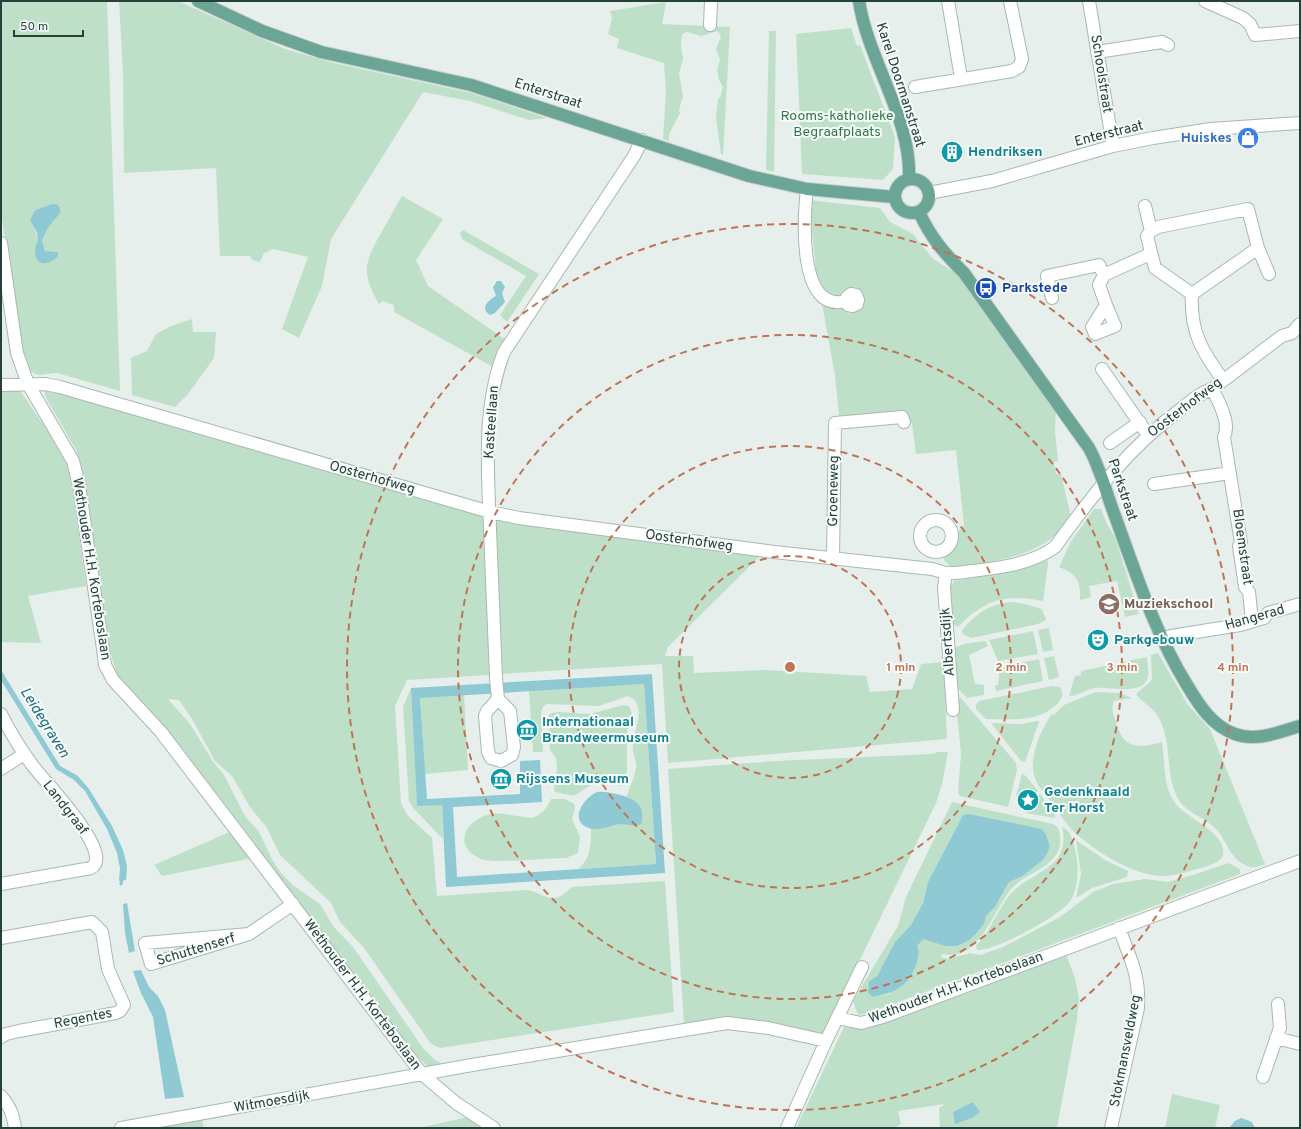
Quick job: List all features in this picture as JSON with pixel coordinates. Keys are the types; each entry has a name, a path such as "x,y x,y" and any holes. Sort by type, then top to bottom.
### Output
{"main road":[{"name":"Enterstraat","path":"198,1 262,31 321,52 471,85 749,176 807,189 894,197"},
{"name":"Karel Doormanstraat","path":"859,1 871,45 904,135 910,166 909,179"},
{"path":"909,179 922,182 929,193 927,204 919,212 914,214 902,211 895,202 894,197 898,185 909,179"},
{"name":"Parkstraat","path":"919,212 935,242 968,279 1089,448 1104,482 1120,532 1162,640 1171,659 1204,711 1223,728 1235,734 1247,737 1266,736 1300,726"}],"street":[{"path":"710,25 711,1"},
{"path":"948,1 961,78"},
{"path":"915,87 961,78 1012,71 1019,67 1022,59 1010,1"},
{"name":"Schoolstraat","path":"1089,1 1113,146"},
{"path":"1205,1 1243,18 1250,24 1255,34 1300,31"},
{"path":"1097,52 1162,42 1168,45"},
{"name":"Enterstraat","path":"929,193 1035,170 1113,146 1196,131 1300,123"},
{"name":"Kasteellaan","path":"498,699 488,448 490,410 494,383 504,352 634,156 642,140"},
{"path":"807,189 804,213 804,238 811,277 820,295 826,300 834,303 846,301"},
{"path":"1145,206 1150,231"},
{"path":"1192,294 1154,268 1147,236 1150,231 1158,227 1248,209 1258,248 1269,274"},
{"name":"Wethouder H.H. Korteboslaan","path":"1,243 17,353 28,384 65,446 75,468 108,673 161,732 422,1074 727,1023 768,1028 826,1041"},
{"path":"1222,380 1203,352 1198,340 1191,304 1192,294 1258,248"},
{"path":"1106,305 1099,285 1104,275 1150,254"},
{"path":"1052,298 1047,276 1099,265 1104,275"},
{"name":"Oosterhofweg","path":"1,385 45,384 490,512 519,518 833,558 932,568 946,573 975,571 1012,564 1034,558 1049,551 1054,547 1104,482 1157,426 1197,396 1212,389 1282,336 1298,331"},
{"path":"1102,368 1148,435"},
{"name":"Bloemstraat","path":"1212,389 1222,408 1226,433 1224,437 1241,543 1239,546 1245,587 1249,592 1252,621"},
{"name":"Groeneweg","path":"833,558 835,423 902,417 904,422"},
{"path":"1110,443 1140,422"},
{"path":"1154,484 1230,473"},
{"path":"940,551 942,566 946,573"},
{"name":"Albertsdijk","path":"946,573 944,587 953,710"},
{"name":"Hangerad","path":"1162,640 1171,636 1240,625 1264,618 1268,613 1300,604"},
{"name":"Landgraaf","path":"1,714 24,754 80,823 94,848 97,862 91,868 1,884"},
{"path":"1,769 24,754"},
{"name":"Wethouder H.H. Korteboslaan","path":"837,1018 868,1022 1300,860"},
{"name":"Schuttenserf","path":"250,934 144,943 151,964 250,934 292,904"},
{"name":"Regentes","path":"1,938 92,922 102,932 108,969 124,1005 116,1014 19,1031 6,1034 1,1038"},
{"name":"Stokmansveldweg","path":"1111,1128 1138,1008 1139,989 1135,970 1119,928"},
{"path":"787,1128 826,1041 862,967"},
{"path":"1263,1077 1280,1028 1278,1004"},
{"path":"1276,1038 1300,1044"},
{"path":"422,1074 456,1103 494,1128"},
{"name":"Witmoesdijk","path":"121,1128 422,1074"},
{"path":"1,1096 7,1103 13,1116 15,1128"}],"green space":[{"path":"1,1 107,1 120,391 57,373 38,375 26,369 15,309 1,212","holes":["52,204 55,220 48,228 42,240 45,251 55,251 36,258 38,237 30,220 35,210"]},
{"path":"119,1 178,1 285,49 334,63 471,93 547,118 529,120 470,101 423,92 331,239 322,286 299,338 282,329 308,257 273,249 264,253 260,262 252,260 250,256 220,256 216,168 124,173 123,71"},
{"path":"666,2 662,24 730,27 723,155 721,154 716,118 718,98 720,98 723,87 719,80 717,69 720,60 716,49 721,37 718,31 701,36 687,32 682,34 681,47 683,59 679,74 683,96 679,110 680,113 669,134 669,141 663,139 666,92 664,63 617,48 619,39 608,34 612,19 610,11"},
{"name":"Rooms-katholieke Begraafplaats","path":"851,28 857,46 860,45 895,137 893,169 883,180 802,174 796,34"},
{"path":"769,31 776,31 774,172 766,170"},
{"path":"402,196 443,219 416,260 428,286 506,340 493,367 394,312 394,305 383,301 379,304 373,293 367,276 368,260 375,243"},
{"path":"809,200 880,208 890,222 913,234 933,259 956,273 964,280 1056,409 1055,432 1058,461 1054,462 1056,474 1061,474 1071,517 1061,530 1048,541 1034,549 1001,560 951,567 944,560 952,541 964,525 956,450 916,454 912,423 905,419 903,411 839,416 835,375 816,271"},
{"path":"463,230 539,274 507,322 500,315 526,276 462,239 460,233"},
{"path":"192,319 193,332 216,332 214,358 188,394 175,407 132,395 131,358 147,351 156,334 171,326"},
{"path":"1,389 19,389 53,439 66,463 72,483 86,586 28,596 41,643 1,642"},
{"path":"50,389 350,472 485,517 489,675 407,680 395,706 401,803 408,816 432,838 437,896 526,890 549,898 554,898 559,897 572,887 665,881 674,1012 440,1048 431,1044 364,948 340,922 331,903 280,855 267,828 250,807 232,776 215,761 192,719 179,700 168,699 190,724 214,763 224,775 245,816 259,832 273,861 281,873 294,886 320,904 333,926 353,947 423,1048 435,1060 447,1066 430,1069 407,1046 181,747 124,685 117,674 108,645 81,467 76,450 45,396 45,391"},
{"path":"1094,509 1101,509 1107,524 1115,537 1139,614 1125,617 1117,581 1089,586 1091,597 1080,600 1080,588 1077,579 1070,572 1059,567 1070,543"},
{"path":"492,519 762,554 668,647 665,656 693,656 694,673 766,670 866,676 870,692 912,689 921,664 944,662 947,739 668,763 662,664 500,674"},
{"path":"1044,560 1048,561 1048,564 1043,601 1017,598 996,601 977,610 958,627 950,622 950,588 954,581 988,575"},
{"path":"1012,602 1042,609 1046,620 1038,624 972,638 964,635 962,631 964,628 980,613 991,607"},
{"path":"1049,628 1053,650 1043,652 1038,630"},
{"path":"1033,631 1038,654 998,661 989,640"},
{"path":"985,641 988,646 969,655 975,684 984,685 984,695 967,698 954,684 952,649 964,644"},
{"path":"1158,653 1188,705 1210,729 1265,864 1253,867 1240,862 1232,853 1217,830 1185,807 1177,797 1171,778 1164,729 1155,712 1136,694 1152,680 1151,655"},
{"path":"1054,656 1059,677 1049,680 1044,658"},
{"path":"1147,657 1148,676 1145,682 1140,686 1126,689 1095,688 1069,696 1075,676 1081,675 1081,671"},
{"path":"1039,659 1043,681 996,691 995,685 998,685 1000,667"},
{"path":"644,684 656,864 578,869 586,861 588,856 591,828 602,829 620,824 636,825 642,823 642,818 636,802 626,798 636,768 633,743 638,720 638,706 634,700 628,696 599,706 547,704 543,707 541,712 543,752 533,752 529,690"},
{"path":"1052,686 1060,687 1062,696 1060,700 1050,710 1033,717 1024,719 986,719 976,709 976,705 979,701"},
{"path":"411,688 417,805 442,805 443,839 414,809 409,801 403,707"},
{"path":"1095,692 1119,693 1132,698 1114,701 1113,712 1119,731 1127,742 1133,745 1146,746 1162,742 1167,787 1173,800 1178,807 1204,825 1218,839 1222,847 1223,856 1221,859 1208,866 1188,872 1166,876 1150,875 1115,861 1083,840 1066,823 1035,779 1033,763 1035,748 1052,714 1054,715 1064,705"},
{"path":"464,694 468,770 425,774 420,697"},
{"path":"960,697 1016,763 1017,770 1008,807 960,796 958,792 961,754 956,702"},
{"path":"623,705 629,706 632,713 627,732 627,771 622,786 603,783 591,785 574,796 555,792 554,789 557,768 556,758 550,750 549,715 558,712 590,714"},
{"path":"1039,722 1025,762 1021,761 991,723 1021,724"},
{"path":"938,752 948,752 942,784 936,803 824,1034 775,1023 739,1018 684,1025 668,769 776,761 932,754"},
{"path":"1022,774 1026,776 1038,791 1030,797 1028,795 1024,798 1016,796"},
{"path":"1040,794 1055,814 1055,818 1026,813 1028,805 1033,801 1032,799"},
{"path":"551,799 565,799 574,804 575,808 572,819 580,837 578,853 566,858 497,861 481,859 472,854 466,847 464,840 465,834 475,821 482,817 491,814 500,814 531,818 544,811"},
{"path":"952,802 1053,824 1060,832 1060,846 1051,861 1044,867 1019,881 1013,887 976,943 955,955 942,954 941,957 949,959 970,953 980,955 1003,947 1060,917 1093,892 1113,884 1145,879 1168,882 1228,863 1240,869 1240,874 869,1013 858,1015 853,1001 898,926 906,897","holes":["963,815 1042,829 1046,834 1050,846 1047,854 1043,860 1023,876 1009,882 995,907 986,916 984,924 976,934 968,941 957,946 945,946 923,939 920,941 889,994 873,997 869,981 877,976 895,942 911,925 923,903 928,882"]},
{"path":"1062,827 1068,831 1071,836 1077,862 1077,882 1071,900 1065,907 1042,923 1012,939 986,949 977,950 976,946 985,935 1008,897 1017,888 1047,868 1061,853 1063,842"},
{"path":"232,831 252,858 162,876 154,865"},
{"path":"1076,840 1105,860 1128,871 1127,877 1092,888 1076,898 1081,874"},
{"path":"1065,952 1075,978 1079,999 1077,1020 1057,1128 940,1127 939,1108 945,1104 898,1111 901,1124 894,1128 796,1128 844,1027 851,1028 868,1025"},
{"path":"1172,1094 1220,1105 1215,1128 1165,1128"},
{"path":"201,1116 204,1128 137,1128"},
{"path":"467,1117 484,1128 420,1128"}],"water":[{"path":"52,204 57,204 60,208 60,213 48,228 42,240 45,251 58,252 58,256 48,263 41,263 36,258 35,251 38,235 30,220 35,210"},
{"path":"497,281 501,281 505,287 502,293 505,302 495,313 490,315 485,310 485,307 488,302 496,296 493,287"},
{"path":"1,670 60,766 78,776 89,789 112,826 123,850 127,866 126,880 119,881 120,868 117,853 107,829 85,791 74,780 56,769 1,680"},
{"path":"652,674 665,873 446,887 442,805 417,806 411,688","holes":["644,684 656,864 457,877 453,807 542,802 540,760 520,761 520,794 427,799 420,698"]},
{"path":"597,792 607,792 619,795 636,802 641,809 642,823 634,826 621,824 597,829 585,827 579,818 579,812 586,801"},
{"path":"969,814 1042,829 1046,834 1050,846 1047,854 1043,860 1023,876 1009,882 995,907 986,916 984,924 968,941 957,946 945,946 923,939 917,946 919,953 916,965 905,983 894,991 873,997 868,993 869,981 877,976 895,942 911,925 923,903 928,882 963,815"},
{"path":"127,903 135,951 129,953 125,933 123,904"},
{"path":"141,970 149,987 158,996 165,1010 184,1097 165,1099 153,1017 141,993 133,971"},
{"path":"973,1102 980,1112 972,1118 955,1124 953,1112"},
{"path":"1241,1118 1252,1122 1255,1128 1229,1128 1235,1121"}],"waterway":[{"name":"Leidegraven","path":"121,884 122,877"}],"place":[{"name":"Huiskes","path":"1248,138"},
{"name":"Hendriksen","path":"952,152"},
{"name":"Parkstede","path":"986,288"},
{"name":"Muziekschool","path":"1109,604"},
{"name":"Parkgebouw","path":"1098,640"},
{"name":"Internationaal Brandweermuseum","path":"527,730"},
{"name":"Rijssens Museum","path":"501,779"},
{"name":"Gedenknaald Ter Horst","path":"1028,800"}]}
